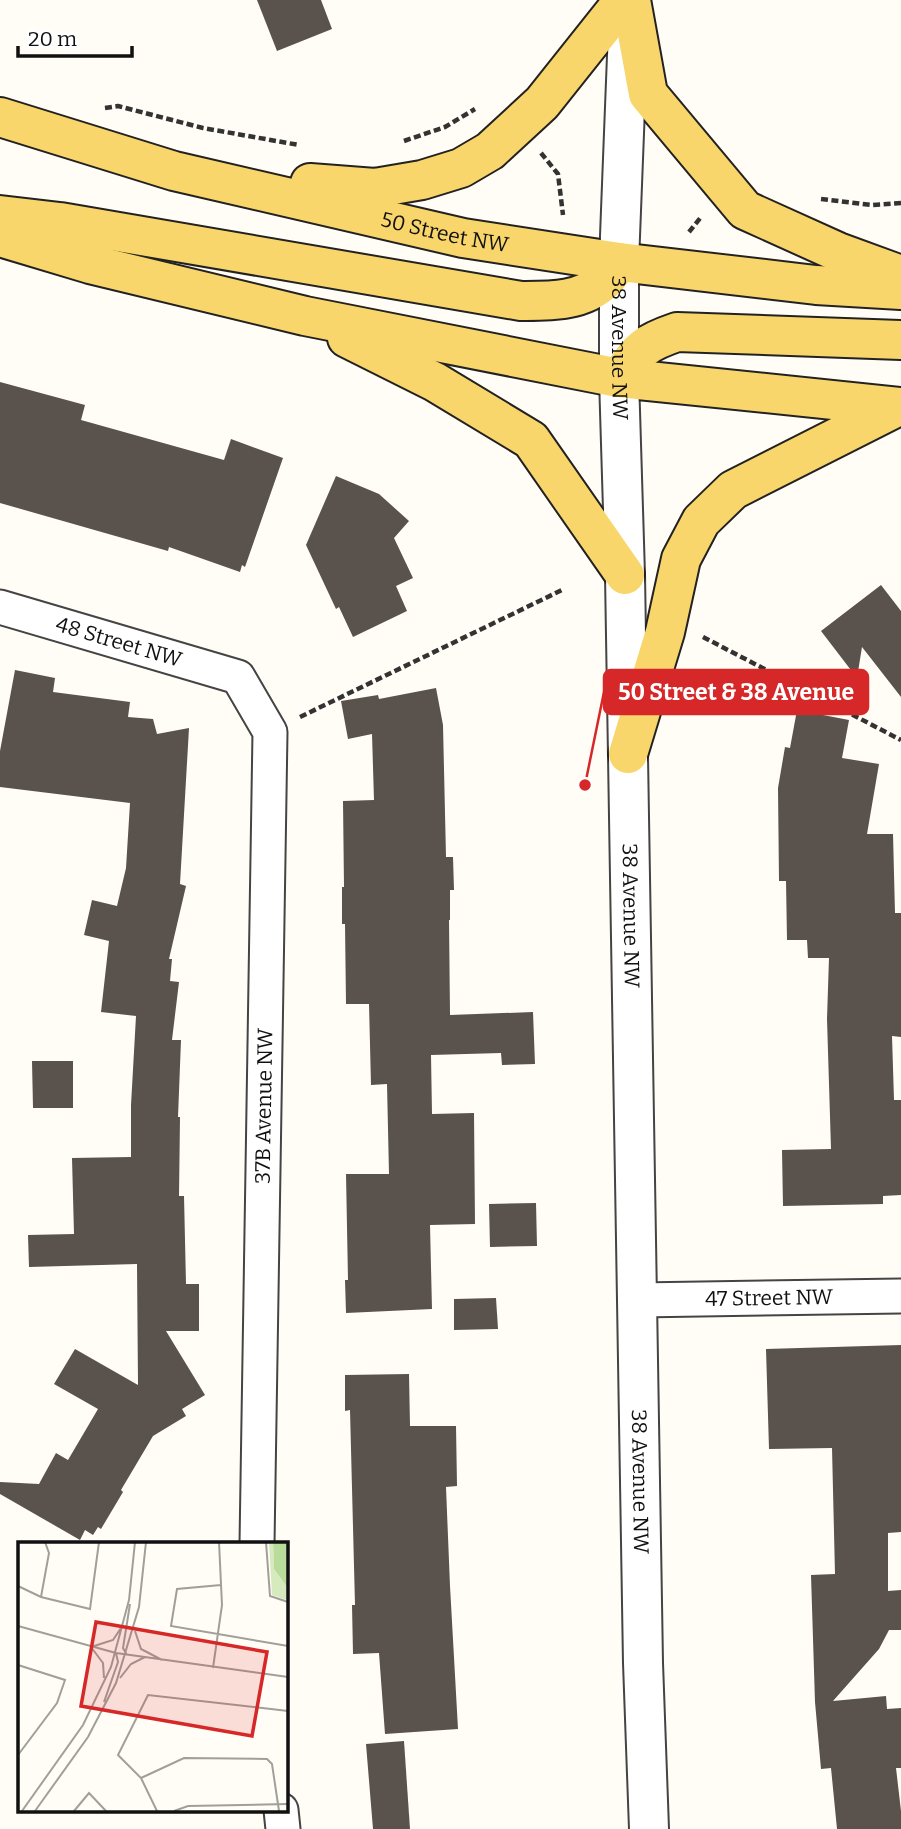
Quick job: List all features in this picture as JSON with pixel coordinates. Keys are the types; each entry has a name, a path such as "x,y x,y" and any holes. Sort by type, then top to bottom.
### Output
{"main road":[{"path":"174,171 375,188 422,180 461,169 490,151 542,103 624,0"},
{"path":"630,0 648,94 745,210 838,252 901,275"},
{"name":"50 Street NW","path":"0,117 174,171 463,238 619,262 816,285 901,290"},
{"path":"0,215 60,222 521,301 553,302 580,296 604,281 619,262"},
{"path":"0,237 90,264 305,316 619,378 899,407"},
{"path":"305,316 435,382 531,440 625,575"},
{"path":"619,378 639,350 655,340 677,332 901,340"},
{"path":"628,754 665,632 681,559 701,521 733,490 899,407"}],"street":[{"name":"38 Avenue NW","path":"630,0 619,262 619,378 625,575 643,1663 649,1829"},
{"name":"48 Street NW","path":"0,607 238,677 271,732"},
{"name":"37B Avenue NW","path":"257,1542 271,732"},
{"name":"47 Street NW","path":"638,1300 901,1296"}],"path":[{"path":"271,732 562,590"},
{"path":"696,634 901,740"}],"building":[{"path":"257,0 321,0 332,29 277,51"},
{"path":"0,382 85,405 81,420 224,460 231,439 283,458 245,567 242,565 240,572 169,547 168,551 0,503"},
{"path":"336,476 379,494 409,521 394,538 413,578 396,586 407,611 353,637 339,607 336,609 306,545"},
{"path":"881,585 901,611 901,697 862,647 857,678 821,631"},
{"path":"15,670 55,678 53,692 130,702 128,717 153,719 157,734 189,728 180,884 186,886 169,959 172,959 170,981 179,982 172,1040 181,1040 179,1196 184,1196 186,1284 199,1284 199,1331 166,1331 205,1395 182,1409 186,1416 153,1436 101,1529 98,1527 93,1535 85,1530 80,1540 0,1494 0,1482 39,1484 56,1453 68,1460 98,1409 54,1384 75,1349 138,1385 137,1264 29,1267 28,1235 74,1234 72,1158 131,1157 136,1016 101,1012 109,941 84,935 92,900 117,906 126,868 130,803 0,787 0,751"},
{"path":"436,688 443,725 446,857 453,857 454,890 450,890 449,920 450,1015 533,1012 535,1064 502,1065 501,1053 431,1055 432,1114 474,1113 475,1224 430,1225 432,1309 346,1313 346,1174 389,1174 387,1084 371,1085 369,1004 346,1004 345,924 342,924 343,801 374,800 372,734 348,739 341,701 378,695 379,699"},
{"path":"797,710 849,720 842,758 879,764 867,834 893,834 895,913 901,913 901,1037 892,1036 894,1100 901,1100 901,1195 883,1196 883,1204 783,1206 782,1150 831,1149 827,1019 829,958 808,958 807,940 787,940 786,881 779,881 778,788 785,747 790,748"},
{"path":"32,1061 73,1061 73,1108 33,1108"},
{"path":"536,1203 537,1246 490,1247 489,1204"},
{"path":"496,1298 498,1329 454,1330 454,1299"},
{"path":"901,1345 901,1532 888,1533 888,1591 901,1590 901,1630 889,1630 879,1649 833,1701 886,1696 887,1709 901,1708 901,1768 896,1768 901,1829 837,1829 831,1768 821,1769 815,1702 811,1575 835,1574 832,1448 769,1449 766,1349"},
{"path":"409,1374 410,1426 456,1426 457,1486 446,1487 458,1729 385,1734 379,1653 353,1654 352,1605 355,1605 350,1410 345,1411 345,1375"},
{"path":"404,1741 410,1829 373,1829 366,1744"}],"place":[{"name":"50 Street & 38 Avenue","path":"585,785"}]}
